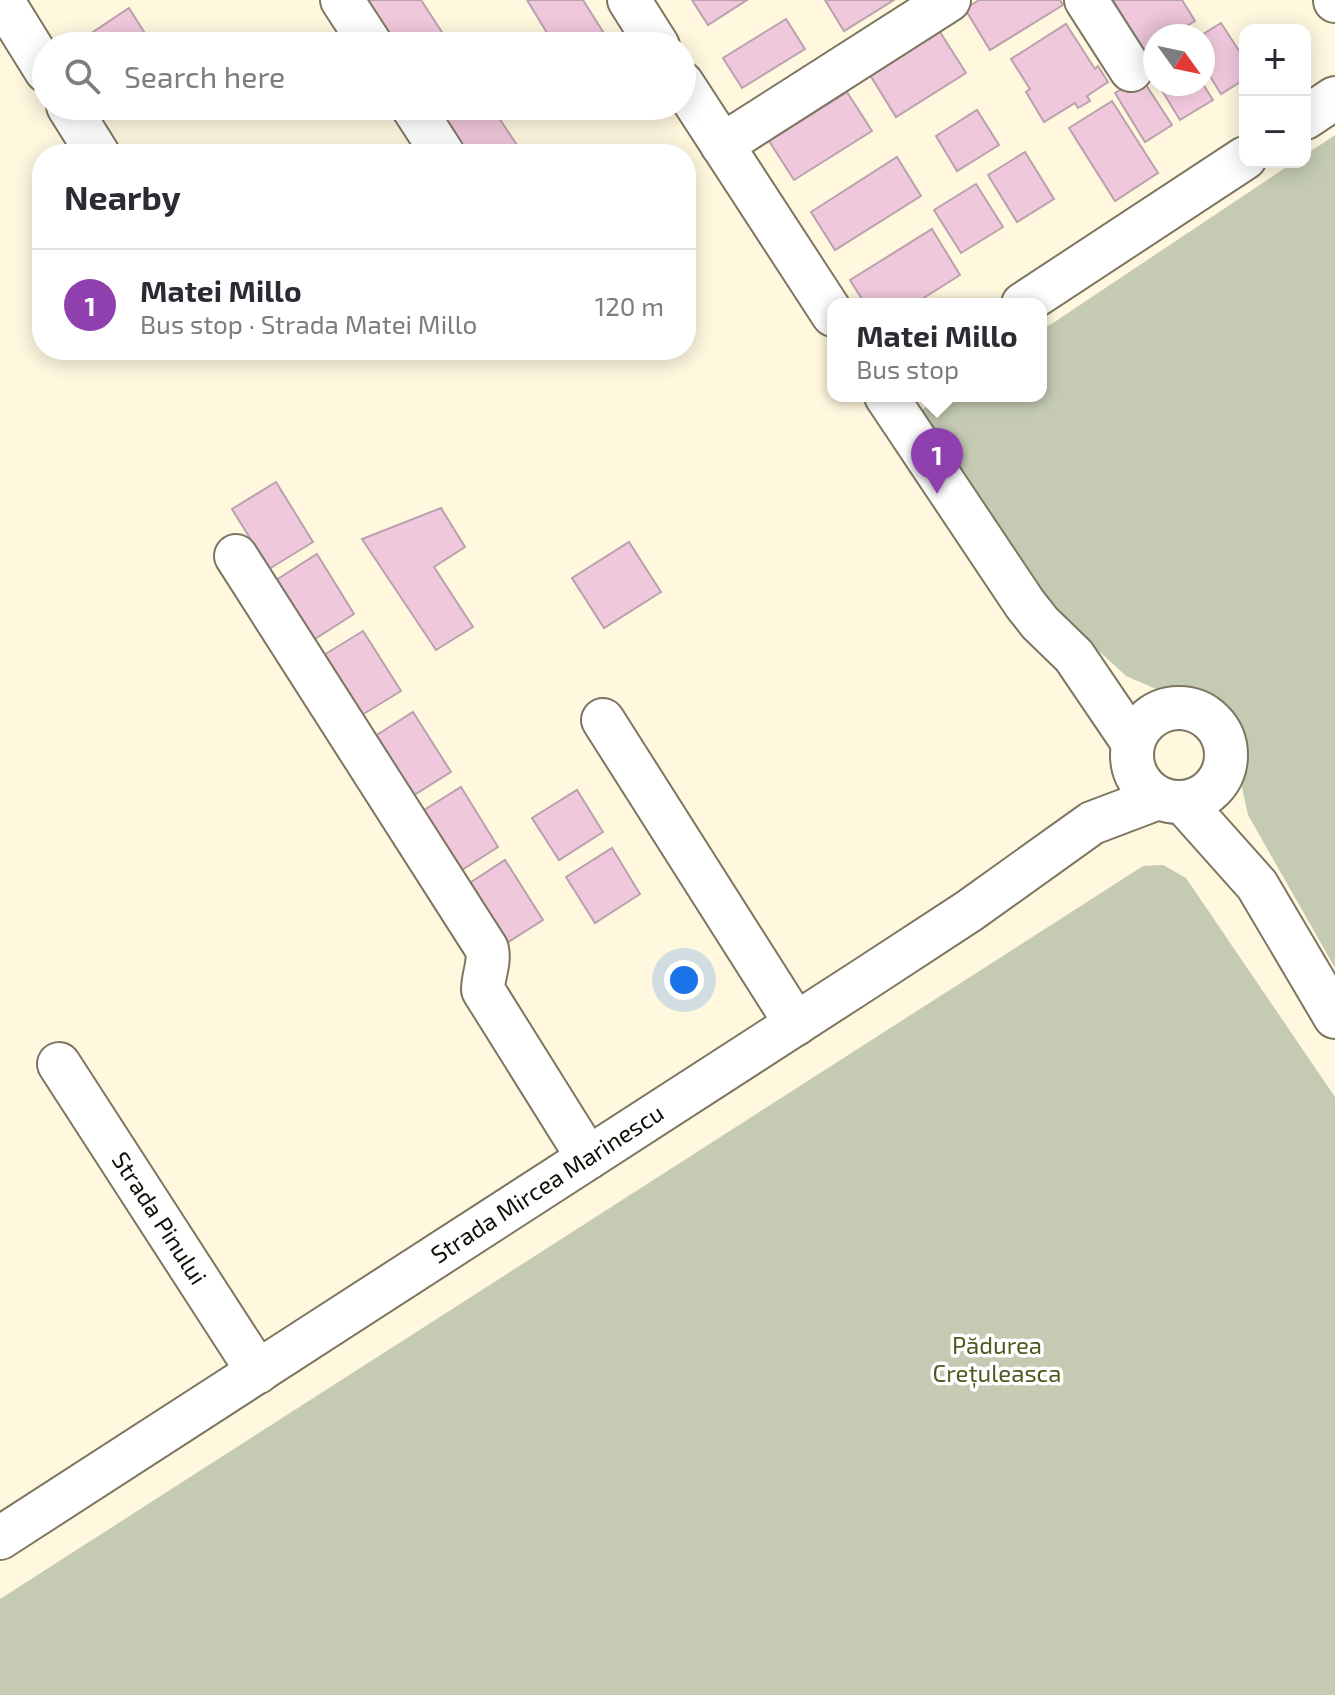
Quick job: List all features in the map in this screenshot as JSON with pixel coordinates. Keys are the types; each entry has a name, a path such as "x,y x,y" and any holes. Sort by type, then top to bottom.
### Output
{"street":[{"path":"2,0 32,48"},
{"path":"342,0 363,32"},
{"path":"629,0 649,32"},
{"path":"722,145 949,0"},
{"path":"1086,0 1131,70"},
{"path":"1311,114 1335,98"},
{"path":"696,105 827,306"},
{"path":"77,120 92,144"},
{"path":"421,120 437,144"},
{"path":"1032,298 1239,162"},
{"path":"890,402 1025,604 1074,656 1152,778 1257,885"},
{"path":"236,556 487,949 490,962 483,977 483,990 588,1158"},
{"path":"1074,656 1170,709 1196,710 1216,725 1227,749 1223,774 1257,885 1335,1017"},
{"path":"1152,778 1147,721 1170,709"},
{"path":"603,720 796,1024"},
{"path":"1152,778 1207,794 1223,774"},
{"name":"Strada Mircea Marinescu","path":"0,1538 969,911 1152,778"},
{"name":"Strada Pinului","path":"59,1064 258,1372"}],"green space":[{"path":"1335,135 1335,968 1248,815 1242,788 1246,752 1232,718 1201,696 1163,692 1126,676 1050,606 918,412 934,402 1047,402 1047,327 1285,168 1311,168 1311,151"},
{"name":"Pădurea Crețuleasca","path":"1163,865 1186,878 1335,1097 1335,1695 0,1695 0,1599 1143,866"}],"building":[{"path":"362,0 421,0 442,32 383,32"},
{"path":"527,0 583,0 603,32 546,32"},
{"path":"692,0 747,0 708,25"},
{"path":"825,0 894,0 844,31"},
{"path":"979,0 1060,0 1063,5 990,50 965,9"},
{"path":"1113,0 1182,0 1195,21 1190,24 1143,24 1143,49"},
{"path":"129,8 144,32 93,32"},
{"path":"786,19 805,49 742,88 723,58"},
{"path":"1221,23 1239,51 1239,83 1221,94 1215,84 1215,27"},
{"path":"1066,24 1095,69 1098,66 1108,82 1087,96 1090,101 1078,108 1075,103 1044,122 1026,92 1030,89 1011,59"},
{"path":"940,32 966,73 896,117 870,75"},
{"path":"1141,77 1143,96 1153,96 1172,125 1145,142 1115,93"},
{"path":"847,92 872,131 794,180 769,141"},
{"path":"1165,96 1210,96 1213,100 1180,120"},
{"path":"1112,101 1158,173 1115,201 1069,128"},
{"path":"977,110 999,145 957,171 936,136"},
{"path":"442,120 500,120 516,144 457,144"},
{"path":"1025,152 1054,199 1017,222 988,175"},
{"path":"897,157 921,196 835,250 811,212"},
{"path":"976,184 1003,227 961,253 934,210"},
{"path":"932,229 960,275 924,298 861,298 850,280"},
{"path":"276,482 313,542 269,569 232,509"},
{"path":"441,508 465,547 434,567 473,627 436,650 362,539"},
{"path":"629,542 661,592 604,628 572,578"},
{"path":"317,554 354,614 310,642 273,582"},
{"path":"363,631 401,691 357,718 319,658"},
{"path":"413,712 451,772 406,800 369,740"},
{"path":"461,787 498,847 454,875 416,815"},
{"path":"577,790 603,832 559,860 532,818"},
{"path":"612,848 640,894 595,923 566,877"},
{"path":"505,860 543,920 499,948 462,888"}],"place":[{"name":"Matei Millo","path":"937,494"}]}
